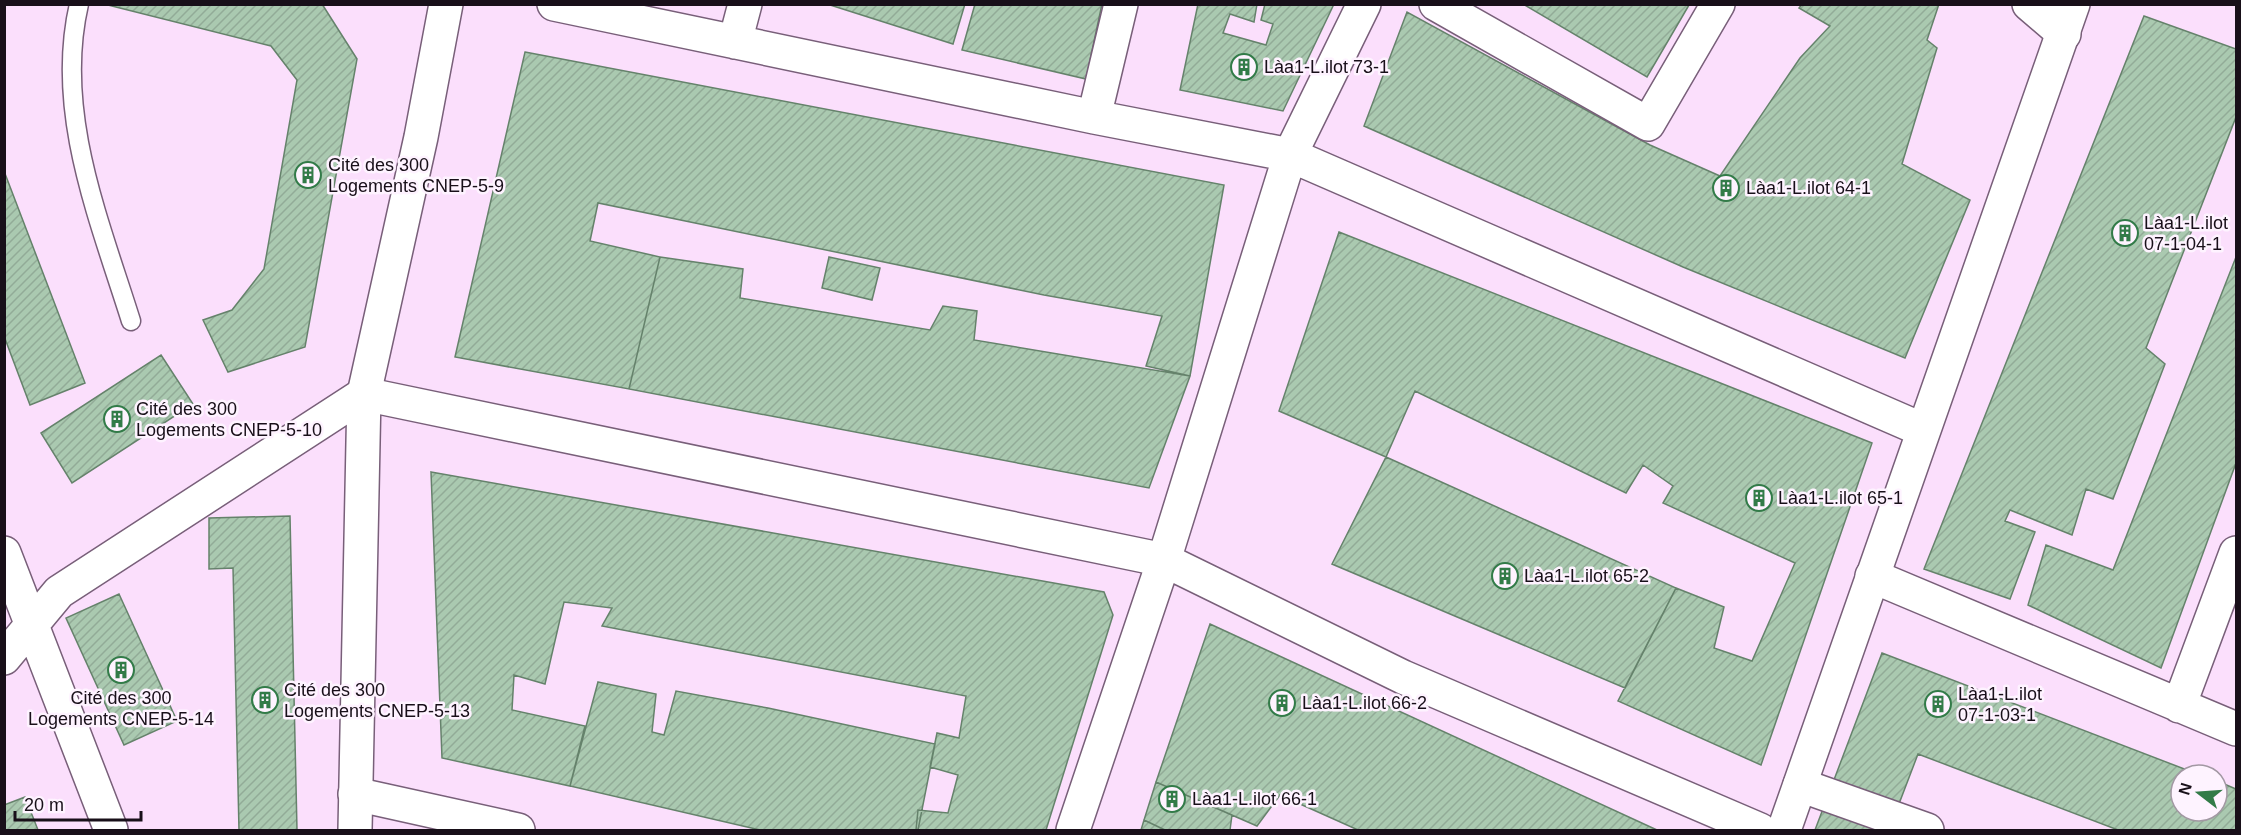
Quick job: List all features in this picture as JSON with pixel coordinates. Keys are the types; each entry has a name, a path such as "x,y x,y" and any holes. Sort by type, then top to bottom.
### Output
{"street":[{"path":"355,831 364,394 421,137 446,4"},
{"path":"554,4 1094,117 1290,154 1923,430"},
{"path":"735,42 745,4"},
{"path":"1094,117 1121,4"},
{"path":"1072,831 1164,560 1290,154 1364,4"},
{"path":"1436,4 1648,124 1718,4"},
{"path":"1784,831 2068,19 2029,4"},
{"path":"4,658 59,592 364,394 1164,560 1402,677 1760,831"},
{"path":"4,553 111,831"},
{"path":"2180,706 2236,553"},
{"path":"1872,576 2236,729"},
{"path":"1800,785 1871,821 1927,831"},
{"path":"355,794 518,831"}],"lane":[{"path":"79,4 71,63 74,119 92,197 131,321"}],"building":[{"name":"Cité des 300 Logements CNEP-5-9","path":"104,4 322,4 357,59 305,347 228,372 203,320 232,310 264,269 297,80 271,46"},
{"path":"827,4 965,4 953,44"},
{"path":"975,4 1102,4 1086,79 962,50"},
{"name":"Làa1-L.ilot 73-1","path":"1198,4 1257,4 1254,22 1230,14 1223,33 1266,45 1273,24 1261,20 1265,4 1334,4 1283,111 1180,90"},
{"path":"1523,4 1688,4 1689,5 1647,77"},
{"name":"Làa1-L.ilot 64-1","path":"1802,4 1939,4 1927,40 1937,48 1902,164 1970,200 1905,358 1683,267 1364,126 1407,12 1650,145 1720,176 1800,58 1830,26 1799,8"},
{"name":"Làa1-L.ilot 07-1-04-1","path":"2144,16 2236,49 2236,117 2146,348 2165,364 2113,499 2086,489 2072,535 2010,510 2005,521 2035,532 2010,599 1924,569"},
{"path":"525,52 1224,185 1190,376 1146,366 1162,316 1044,295 598,203 590,241 660,257 629,389 455,357"},
{"path":"4,171 85,383 30,405 4,336"},
{"name":"Làa1-L.ilot 65-1","path":"1339,232 1872,443 1761,765 1618,701 1676,588 1724,607 1714,648 1752,661 1795,563 1663,503 1673,486 1643,465 1626,493 1415,391 1386,457 1279,411"},
{"path":"660,257 743,269 740,298 930,330 943,306 977,311 974,340 1190,376 1149,488 629,389"},
{"path":"829,257 880,268 872,300 822,288"},
{"name":"Làa1-L.ilot 07-1-04-1","path":"2236,257 2236,463 2161,668 2028,605 2046,545 2113,570"},
{"name":"Cité des 300 Logements CNEP-5-10","path":"161,355 193,404 72,483 41,433"},
{"name":"Làa1-L.ilot 65-2","path":"1386,457 1676,588 1625,688 1332,564"},
{"path":"431,472 1104,592 1113,615 1046,830 916,830 918,810 948,813 958,775 930,767 937,733 959,738 966,696 602,626 612,608 564,602 545,684 514,675 512,710 585,726 570,786 442,758"},
{"name":"Cité des 300 Logements CNEP-5-13","path":"290,516 297,830 239,830 233,568 209,569 209,518"},
{"name":"Cité des 300 Logements CNEP-5-14","path":"119,594 177,721 124,745 66,618"},
{"name":"Làa1-L.ilot 66-2","path":"1210,624 1657,830 1358,830 1280,795 1257,826 1156,782"},
{"name":"Làa1-L.ilot 07-1-03-1","path":"1882,653 2169,763 2169,823 2229,823 2229,786 2236,789 2236,830 2118,830 1918,754 1889,830 1815,830"},
{"path":"598,682 656,694 652,732 664,735 676,691 935,744 918,830 760,830 570,786"},
{"name":"Làa1-L.ilot 66-1","path":"1156,782 1232,815 1230,830 1165,830 1144,820"},
{"path":"25,797 38,830 4,830 4,805"},
{"path":"1144,820 1165,830 1141,830"}],"place":[{"name":"Làa1-L.ilot 73-1","path":"1244,67"},
{"name":"Cité des 300 Logements CNEP-5-9","path":"308,175"},
{"name":"Làa1-L.ilot 64-1","path":"1726,188"},
{"name":"Làa1-L.ilot 07-1-04-1","path":"2125,233"},
{"name":"Cité des 300 Logements CNEP-5-10","path":"117,419"},
{"name":"Làa1-L.ilot 65-1","path":"1759,498"},
{"name":"Làa1-L.ilot 65-2","path":"1505,576"},
{"name":"Cité des 300 Logements CNEP-5-14","path":"121,670"},
{"name":"Cité des 300 Logements CNEP-5-13","path":"265,700"},
{"name":"Làa1-L.ilot 66-2","path":"1282,703"},
{"name":"Làa1-L.ilot 07-1-03-1","path":"1938,704"},
{"name":"Làa1-L.ilot 66-1","path":"1172,799"}]}
